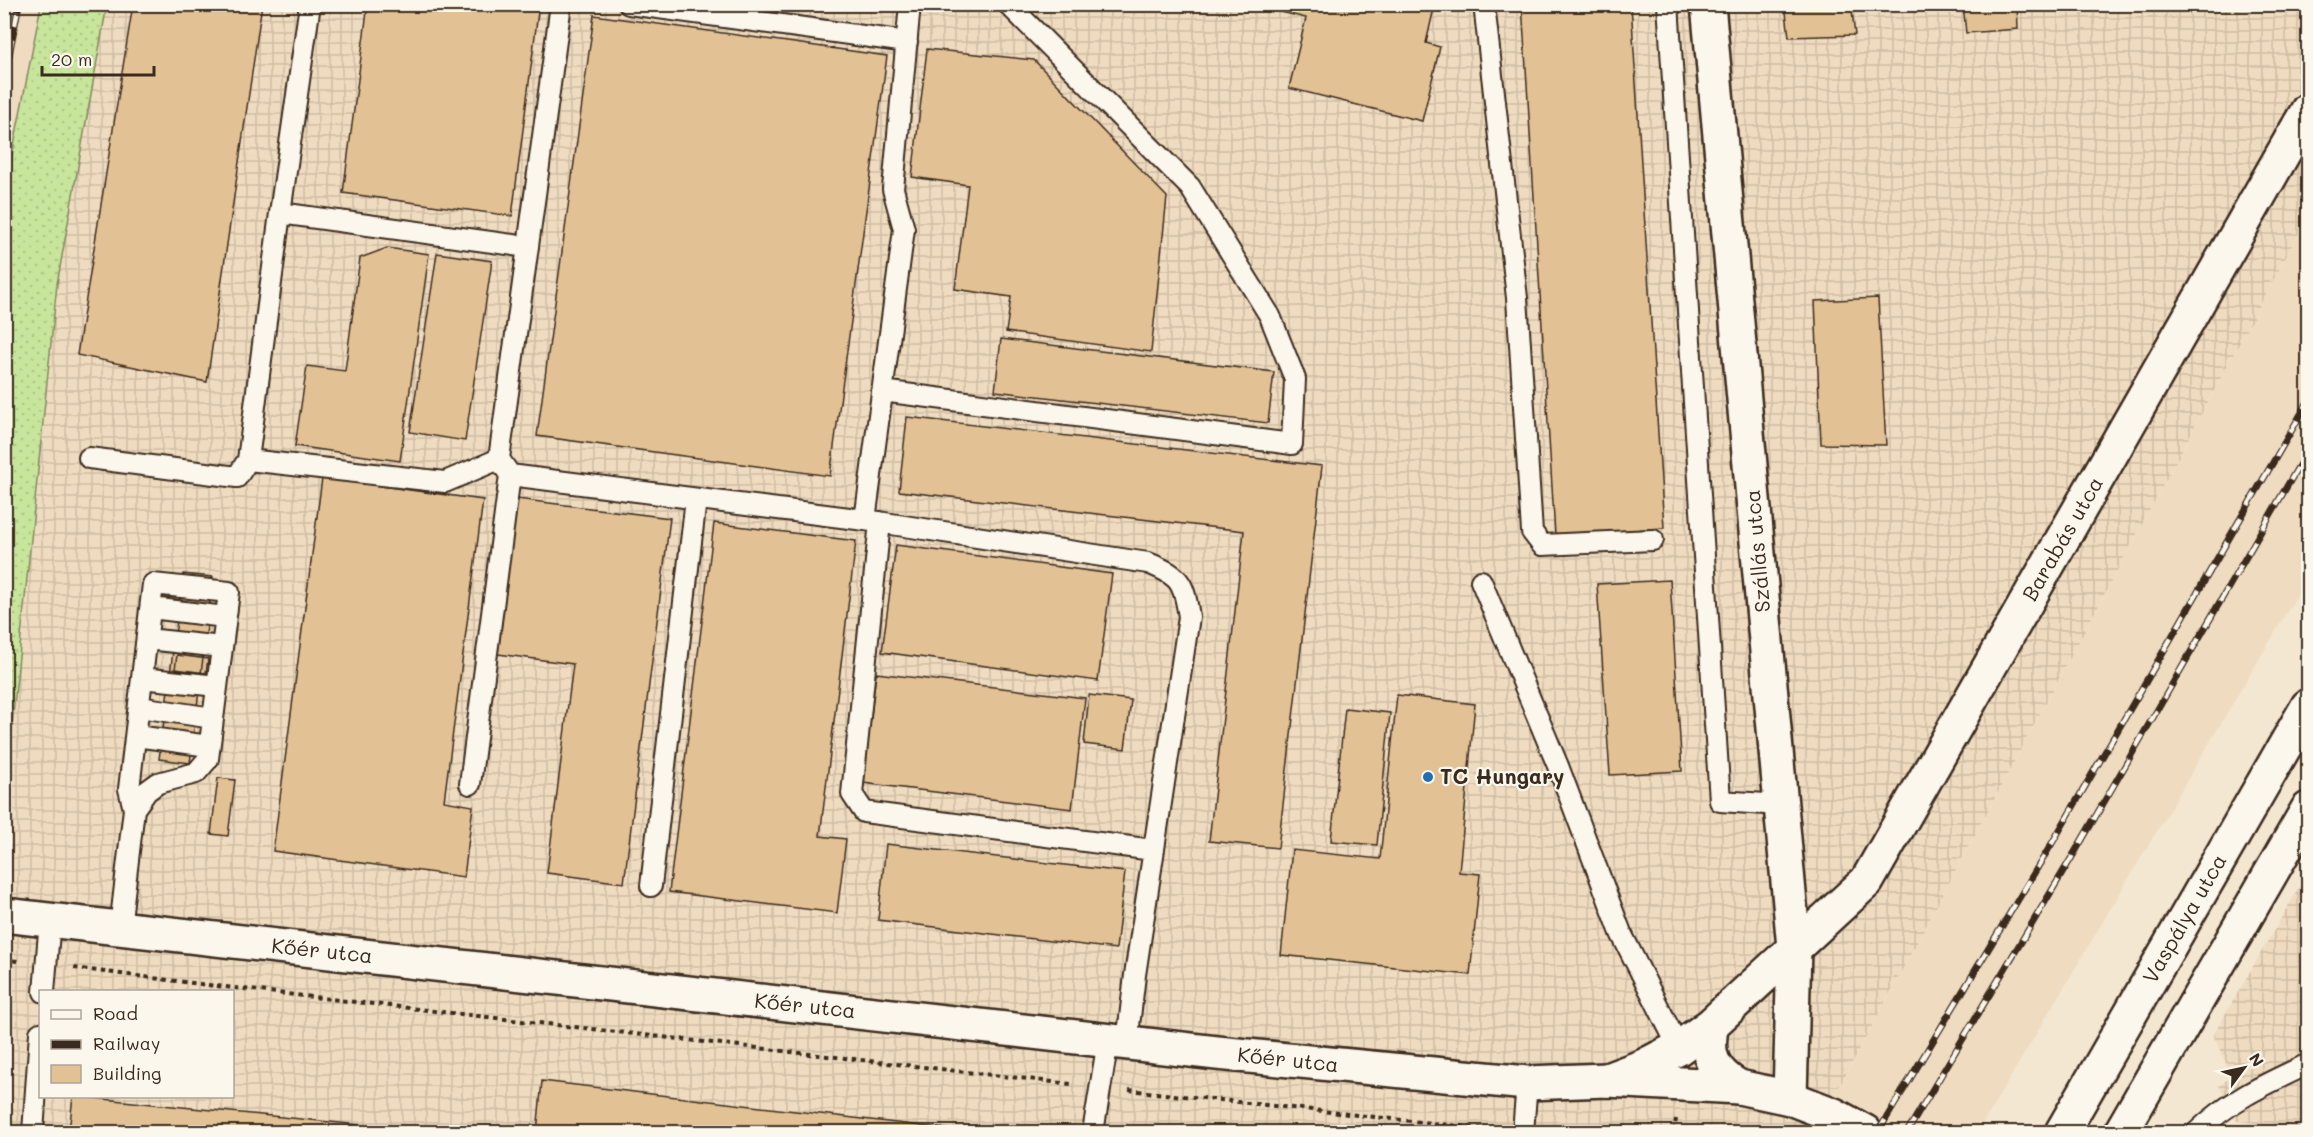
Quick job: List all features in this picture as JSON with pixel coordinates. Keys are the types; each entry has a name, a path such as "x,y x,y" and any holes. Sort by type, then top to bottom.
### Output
{"street":[{"name":"Szállás utca","path":"1708,4 1794,948 1790,1098"},
{"name":"Barabás utca","path":"1794,948 1867,881 2308,110"},
{"name":"Vaspálya utca","path":"2062,1132 2308,706"},
{"path":"2121,1132 2308,809"},
{"name":"Kőér utca","path":"4,915 1117,1042 1527,1083 1607,1080 1739,1087 1790,1098 1834,1115 1865,1132"},
{"name":"Kőér utca","path":"1607,1080 1644,1066 1679,1048 1712,1024 1794,948"},
{"name":"Kőér utca","path":"1712,1024 1709,1039 1710,1054 1716,1068 1726,1080 1739,1087"}],"lane":[{"path":"89,458 237,477 248,460 310,4"},
{"path":"470,784 528,247 561,4"},
{"path":"629,4 907,42"},
{"path":"910,4 893,189 904,229 882,391 852,794 864,812 1154,850"},
{"path":"882,391 1292,444 1295,379 1287,358 1270,316 1190,187 1008,4"},
{"path":"1484,4 1517,298 1532,532 1542,545 1653,540"},
{"path":"1668,4 1720,801 1781,805"},
{"path":"280,213 528,247"},
{"path":"248,460 445,482 504,467 696,499 872,521 1148,563 1170,572 1185,590 1189,617 1154,850 1117,1042 1100,1087 1093,1132"},
{"path":"651,886 696,499"},
{"path":"1481,581 1558,766 1621,933 1679,1048"},
{"path":"120,928 134,809 129,789 153,584 229,592 208,759 196,773 159,783 147,791 134,809"},
{"path":"147,639 222,647"},
{"path":"142,678 217,686"},
{"path":"139,707 213,718"},
{"path":"136,736 209,746"},
{"path":"44,990 50,920"},
{"path":"33,1132 39,1047"},
{"path":"2198,1132 2241,1096 2308,1065"},
{"path":"1523,1132 1527,1083"}],"path":[{"path":"4,960 1100,1087 1496,1130"}],"shaded area":[{"path":"5,5 41,5 5,197"},
{"path":"107,5 2308,5 2308,216 1815,1132 5,1132 5,794 57,284"},
{"path":"2308,216 2308,577 1978,1132 1815,1132"},
{"path":"2308,872 2308,1129 2236,1121 2219,1086 2232,1076 2213,1035"}],"green space":[{"path":"41,5 107,5 57,284 5,794 4,197"}],"building":[{"path":"133,4 262,4 207,382 77,355"},
{"path":"368,4 539,4 512,216 343,193"},
{"path":"734,4 771,4 770,10"},
{"path":"1248,4 1435,4 1426,43 1440,47 1422,121 1289,88 1306,18"},
{"path":"1522,4 1631,4 1664,528 1555,535"},
{"path":"1785,4 1851,4 1855,35 1789,37"},
{"path":"1963,4 2017,4 2018,29 1966,33"},
{"path":"594,15 887,56 830,476 537,436"},
{"path":"927,49 1034,60 1167,197 1151,352 1006,332 1011,297 955,289 968,185 912,177"},
{"path":"387,248 429,254 400,461 295,446 307,366 345,371 360,258"},
{"path":"437,253 492,261 465,441 410,432"},
{"path":"1878,298 1886,445 1821,444 1815,301"},
{"path":"1001,339 1274,372 1268,423 995,391"},
{"path":"907,417 1322,466 1278,848 1209,841 1244,531 899,491"},
{"path":"322,478 483,500 444,801 473,806 464,877 273,851"},
{"path":"517,499 670,518 624,883 547,873 573,664 498,654"},
{"path":"714,523 856,541 820,836 846,839 837,913 669,892"},
{"path":"896,545 1112,574 1098,681 882,652"},
{"path":"183,574 213,577 190,763 159,759"},
{"path":"1670,580 1682,771 1610,775 1597,584"},
{"path":"177,655 208,659 206,673 175,669"},
{"path":"876,673 1085,698 1072,809 863,783"},
{"path":"1089,695 1131,700 1125,749 1084,744"},
{"name":"TC Hungary","path":"1397,695 1475,704 1459,872 1480,874 1470,975 1281,955 1292,850 1380,859"},
{"path":"1345,708 1390,713 1377,845 1331,841"},
{"path":"218,778 235,780 228,836 211,834"},
{"path":"886,844 1125,872 1116,949 878,920"},
{"path":"542,1081 972,1132 537,1132"},
{"path":"73,1098 94,1098 428,1132 69,1132"}],"railway":[{"path":"4,80 19,4"},
{"path":"1878,1132 2054,840 2308,402"},
{"path":"1907,1132 2075,852 2308,450"}],"place":[{"name":"TC Hungary","path":"1428,777"}]}
